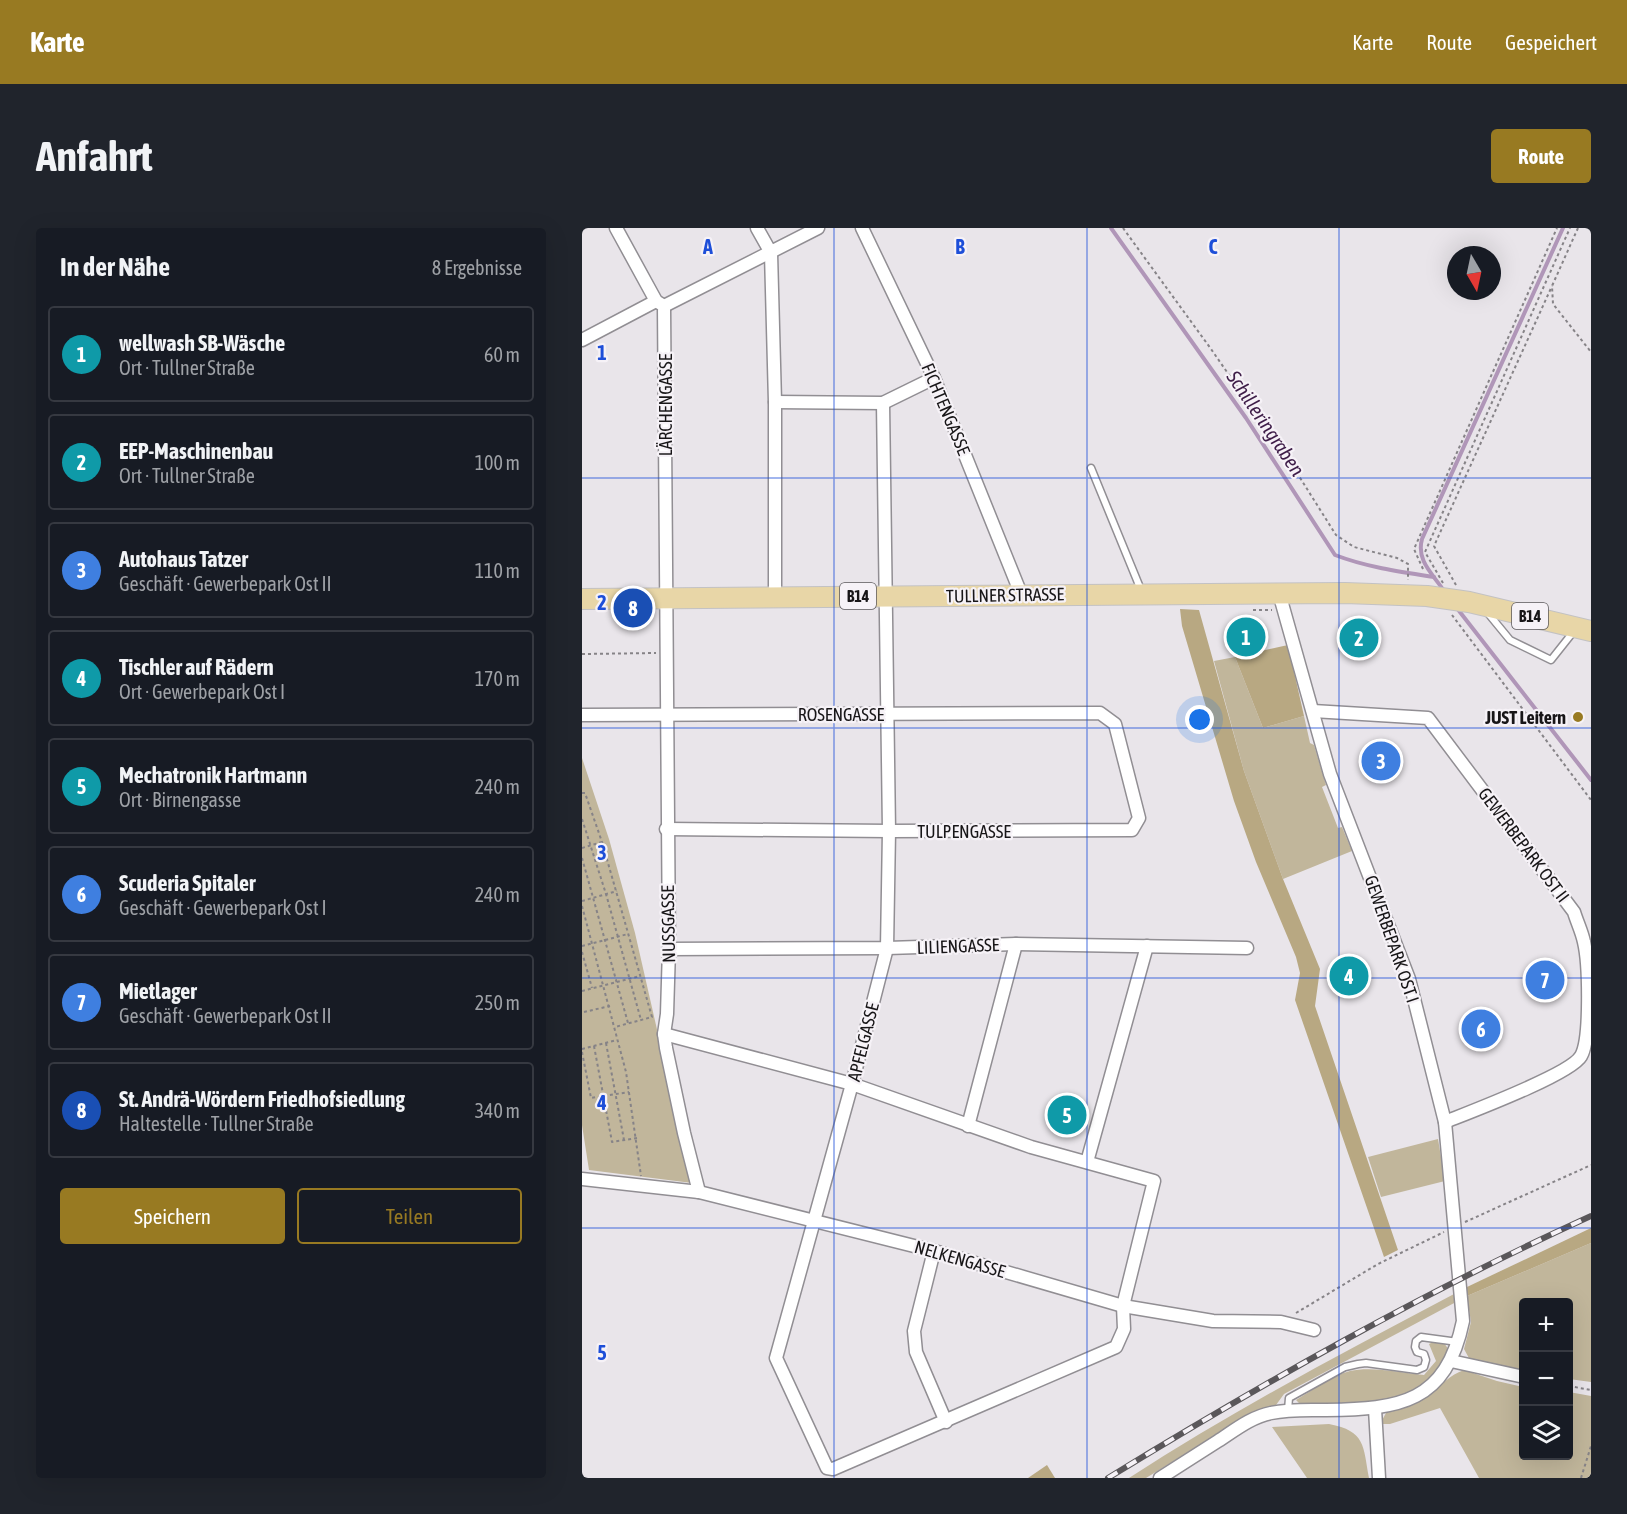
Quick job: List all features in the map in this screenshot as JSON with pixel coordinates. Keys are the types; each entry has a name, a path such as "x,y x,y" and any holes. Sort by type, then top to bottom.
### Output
{"main road":[{"name":"TULLNER STRASSE","path":"582,599 1022,594 1429,593"},
{"name":"B14","path":"1429,593 1584,629"}],"street":[{"name":"LÄRCHENGASSE","path":"616,228 660,303 665,653"},
{"path":"757,228 771,253 775,402 775,597"},
{"path":"582,340 771,253 818,228"},
{"name":"FICHTENGASSE","path":"862,228 934,378 1022,594"},
{"path":"775,402 883,403 934,378"},
{"name":"APFELGASSE","path":"837,1471 776,1358 887,948 889,831 883,403"},
{"name":"GEWERBEPARK OST I","path":"1160,1478 1253,1419 1269,1413 1288,1410 1375,1409 1411,1399 1429,1388 1442,1375 1459,1342 1463,1321 1445,1122 1409,979 1330,774 1279,593"},
{"name":"NUSSGASSE","path":"665,653 669,949 667,1014 664,1034 684,1133 699,1192"},
{"name":"GEWERBEPARK OST II","path":"1313,711 1428,718 1574,912 1584,942 1588,965 1587,1040 1581,1058 1563,1072 1445,1122"},
{"name":"ROSENGASSE","path":"582,715 1100,713"},
{"name":"TULPENGASSE","path":"666,829 1132,830 1139,818 1115,724 1100,713"},
{"path":"968,1126 1017,944"},
{"name":"LILIENGASSE","path":"669,949 887,948 1017,944 1247,948"},
{"path":"1087,1162 1147,946"},
{"path":"664,1034 852,1084 1031,1147 1154,1181 1123,1306 1124,1329 1116,1347 837,1471"},
{"name":"NELKENGASSE","path":"582,1179 699,1192 934,1251 1123,1306 1213,1321 1281,1322 1314,1330"},
{"path":"934,1251 914,1331 916,1352 946,1422"},
{"path":"1451,1361 1519,1376"},
{"path":"1375,1409 1379,1478"}],"lane":[{"path":"1091,468 1142,594"},
{"path":"1475,603 1510,640 1551,660 1584,629"},
{"path":"1288,1410 1289,1398 1345,1367 1366,1363 1417,1370 1424,1367 1426,1360 1424,1354 1417,1352 1414,1347 1416,1341 1421,1337 1459,1342"}],"path":[{"path":"1123,228 1218,359 1297,473 1336,535 1354,547 1397,558 1407,564 1591,800"},
{"path":"1423,569 1414,549 1557,228"},
{"path":"1429,593 1425,552 1570,228"},
{"path":"1456,585 1434,546 1578,228"},
{"path":"1552,286 1553,304 1591,352"},
{"path":"582,654 665,653"},
{"path":"582,793 585,793 602,842 652,1017 615,1027"},
{"path":"582,819 606,894 640,1020"},
{"path":"582,848 602,842"},
{"path":"582,858 628,1024"},
{"path":"582,901 617,891"},
{"path":"582,906 618,1039 641,1164 640,1185"},
{"path":"582,946 629,934"},
{"path":"582,952 592,988"},
{"path":"582,991 641,975"},
{"path":"584,1012 610,1006"},
{"path":"618,1039 582,1050 591,1098 629,1092"},
{"path":"606,1043 624,1140"},
{"path":"594,1046 612,1142 637,1138"},
{"path":"1281,1322 1378,1264 1591,1165"},
{"path":"1573,1387 1591,1390"},
{"path":"1581,1478 1591,1446"}],"shaded area":[{"path":"1180,609 1199,610 1244,771 1283,879 1320,969 1315,1006 1398,1250 1384,1257 1295,1000 1300,973 1296,957 1256,862 1234,801 1182,626"},
{"path":"1288,645 1304,716 1263,728 1235,657"},
{"path":"1235,657 1263,728 1304,716 1310,743 1314,745 1326,785 1322,787 1338,828 1342,827 1352,851 1283,879 1244,771 1214,661"},
{"path":"582,758 609,839 635,933 692,1183 589,1170 582,1125"},
{"path":"1438,1139 1445,1181 1381,1197 1368,1157"},
{"path":"1591,1228 1591,1243 1467,1296 1467,1287"},
{"path":"1591,1243 1591,1382 1573,1380 1573,1298 1519,1298 1519,1370 1470,1360 1464,1349 1471,1322 1467,1296"},
{"path":"1454,1294 1456,1302 1284,1394 1276,1405 1250,1414 1146,1478 1129,1478 1249,1405"},
{"path":"1444,1343 1449,1350 1437,1370 1423,1385 1406,1395 1386,1401 1344,1405 1301,1405 1296,1400 1329,1380 1350,1371 1377,1370 1424,1375 1436,1361 1429,1344"},
{"path":"1464,1370 1519,1386 1519,1460 1573,1460 1573,1393 1591,1396 1591,1478 1479,1478 1440,1408 1390,1424 1380,1424 1386,1413 1419,1401"},
{"path":"1329,1424 1350,1431 1361,1442 1369,1478 1307,1478 1272,1427"},
{"path":"1047,1465 1055,1478 1028,1478"}],"waterway":[{"name":"Schilleringraben","path":"1111,228 1246,418 1335,555 1371,566 1434,577"},
{"path":"1444,591 1423,561 1422,539 1563,228"},
{"path":"1456,607 1591,780"}],"railway":[{"path":"1108,1478 1226,1407 1406,1307 1591,1216"}],"place":[{"name":"St. Andrä-Wördern Friedhofsiedlung","path":"633,608"},
{"name":"wellwash SB-Wäsche","path":"1246,637"},
{"name":"EEP-Maschinenbau","path":"1359,638"},
{"name":"JUST Leitern","path":"1578,717"},
{"name":"Autohaus Tatzer","path":"1381,761"},
{"name":"Tischler auf Rädern","path":"1349,976"},
{"name":"Mietlager","path":"1545,980"},
{"name":"Scuderia Spitaler","path":"1481,1029"},
{"name":"Mechatronik Hartmann","path":"1067,1115"}]}
